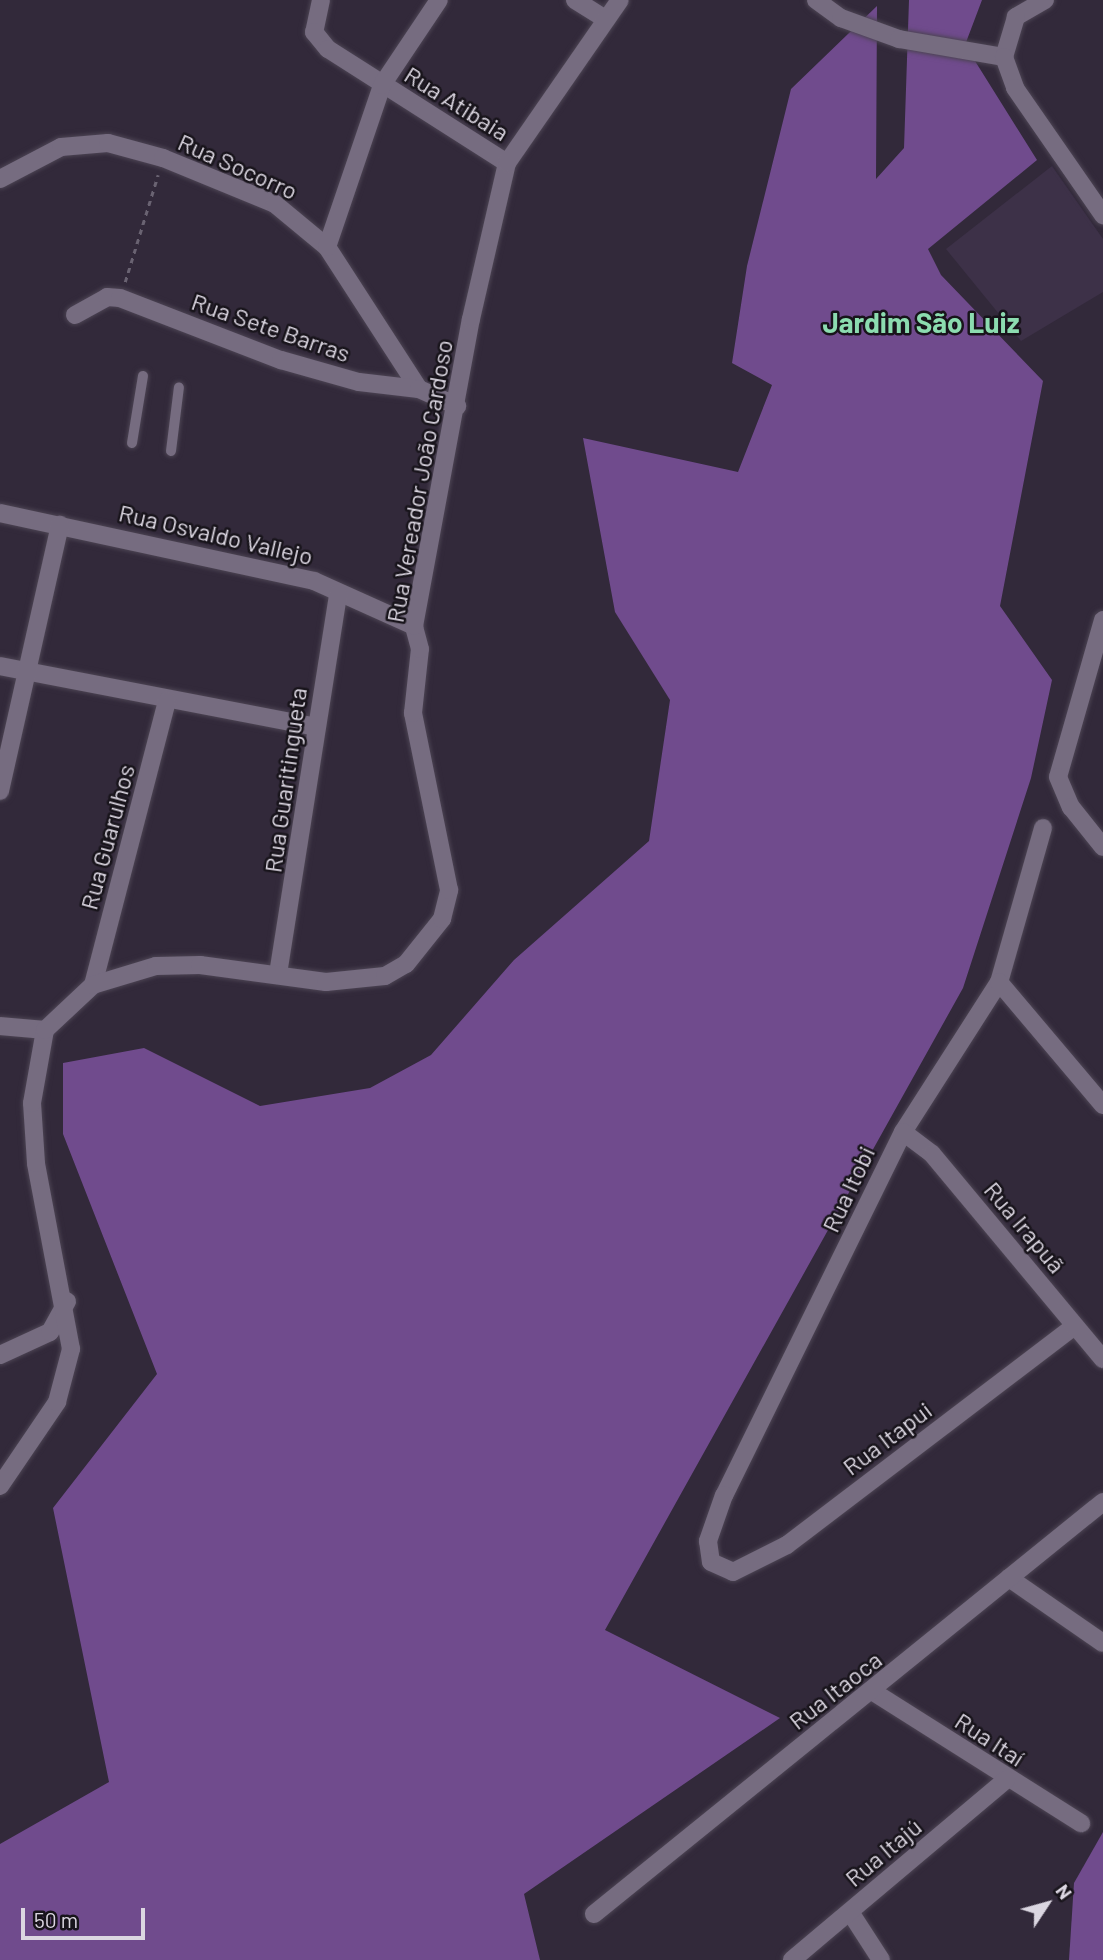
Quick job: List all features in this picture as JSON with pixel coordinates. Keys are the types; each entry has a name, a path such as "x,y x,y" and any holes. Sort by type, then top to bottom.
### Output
{"street":[{"name":"Rua Atibaia","path":"321,0 314,32 328,49 507,163"},
{"path":"327,247 382,85 439,0"},
{"path":"575,0 605,19"},
{"name":"Rua Vereador João Cardoso","path":"93,985 156,966 278,974 326,982 386,976 406,964 442,919 446,869 413,713 420,649 414,626 507,163 620,0"},
{"path":"816,0 841,18 899,39 1004,57"},
{"path":"1045,0 1016,17 1004,57 1015,88 1103,215"},
{"name":"Rua Socorro","path":"0,179 61,148 85,143 163,158 275,204 327,247 419,388"},
{"path":"75,315 107,297 120,298"},
{"name":"Rua Sete Barras","path":"120,298 281,360 359,382 419,388 457,406"},
{"name":"Rua Osvaldo Vallejo","path":"0,513 260,566 338,594 414,626"},
{"path":"0,791 24,671 60,525"},
{"name":"Rua Guaritingueta","path":"278,974 338,594"},
{"path":"1103,620 1058,777 1071,807 1103,847"},
{"path":"0,666 167,701 316,727"},
{"name":"Rua Guarulhos","path":"93,985 167,701"},
{"name":"Rua Itobi","path":"720,1570 707,1551 711,1528 903,1132 999,982 1043,828"},
{"path":"999,982 1103,1105"},
{"path":"0,1486 57,1402 71,1349 67,1301 36,1164 32,1103 45,1030 93,985"},
{"path":"0,1026 45,1030"},
{"name":"Rua Irapuã","path":"903,1132 932,1154 1103,1359"},
{"path":"0,1355 50,1332 67,1301"},
{"name":"Rua Itapui","path":"720,1570 746,1568 787,1545 1074,1326"},
{"name":"Rua Itaoca","path":"594,1914 875,1693 1009,1577 1103,1502"},
{"path":"1009,1577 1103,1643"},
{"name":"Rua Itaí","path":"875,1693 1006,1780 1081,1824"},
{"name":"Rua Itajú","path":"792,1960 1006,1780"},
{"path":"850,1912 881,1960"}],"lane":[{"path":"132,443 143,376"},
{"path":"171,451 179,387"}],"path":[{"path":"120,298 163,158"}],"shaded area":[{"path":"909,0 982,0 965,45 1037,160 928,249 941,275 1043,381 1000,606 1052,680 1031,778 963,988 605,1630 780,1718 524,1894 540,1960 0,1960 0,1844 109,1782 53,1508 157,1374 63,1134 63,1063 144,1048 260,1106 370,1088 431,1055 514,960 649,841 670,700 615,612 583,438 738,472 772,385 732,363 747,266 791,89 877,6 876,179 904,148"},
{"path":"1052,166 1103,239 1103,292 1021,341 946,249"},
{"path":"1103,1832 1103,1960 1069,1960 1074,1883"}],"district":[{"name":"Jardim São Luiz","path":"921,322"}]}
